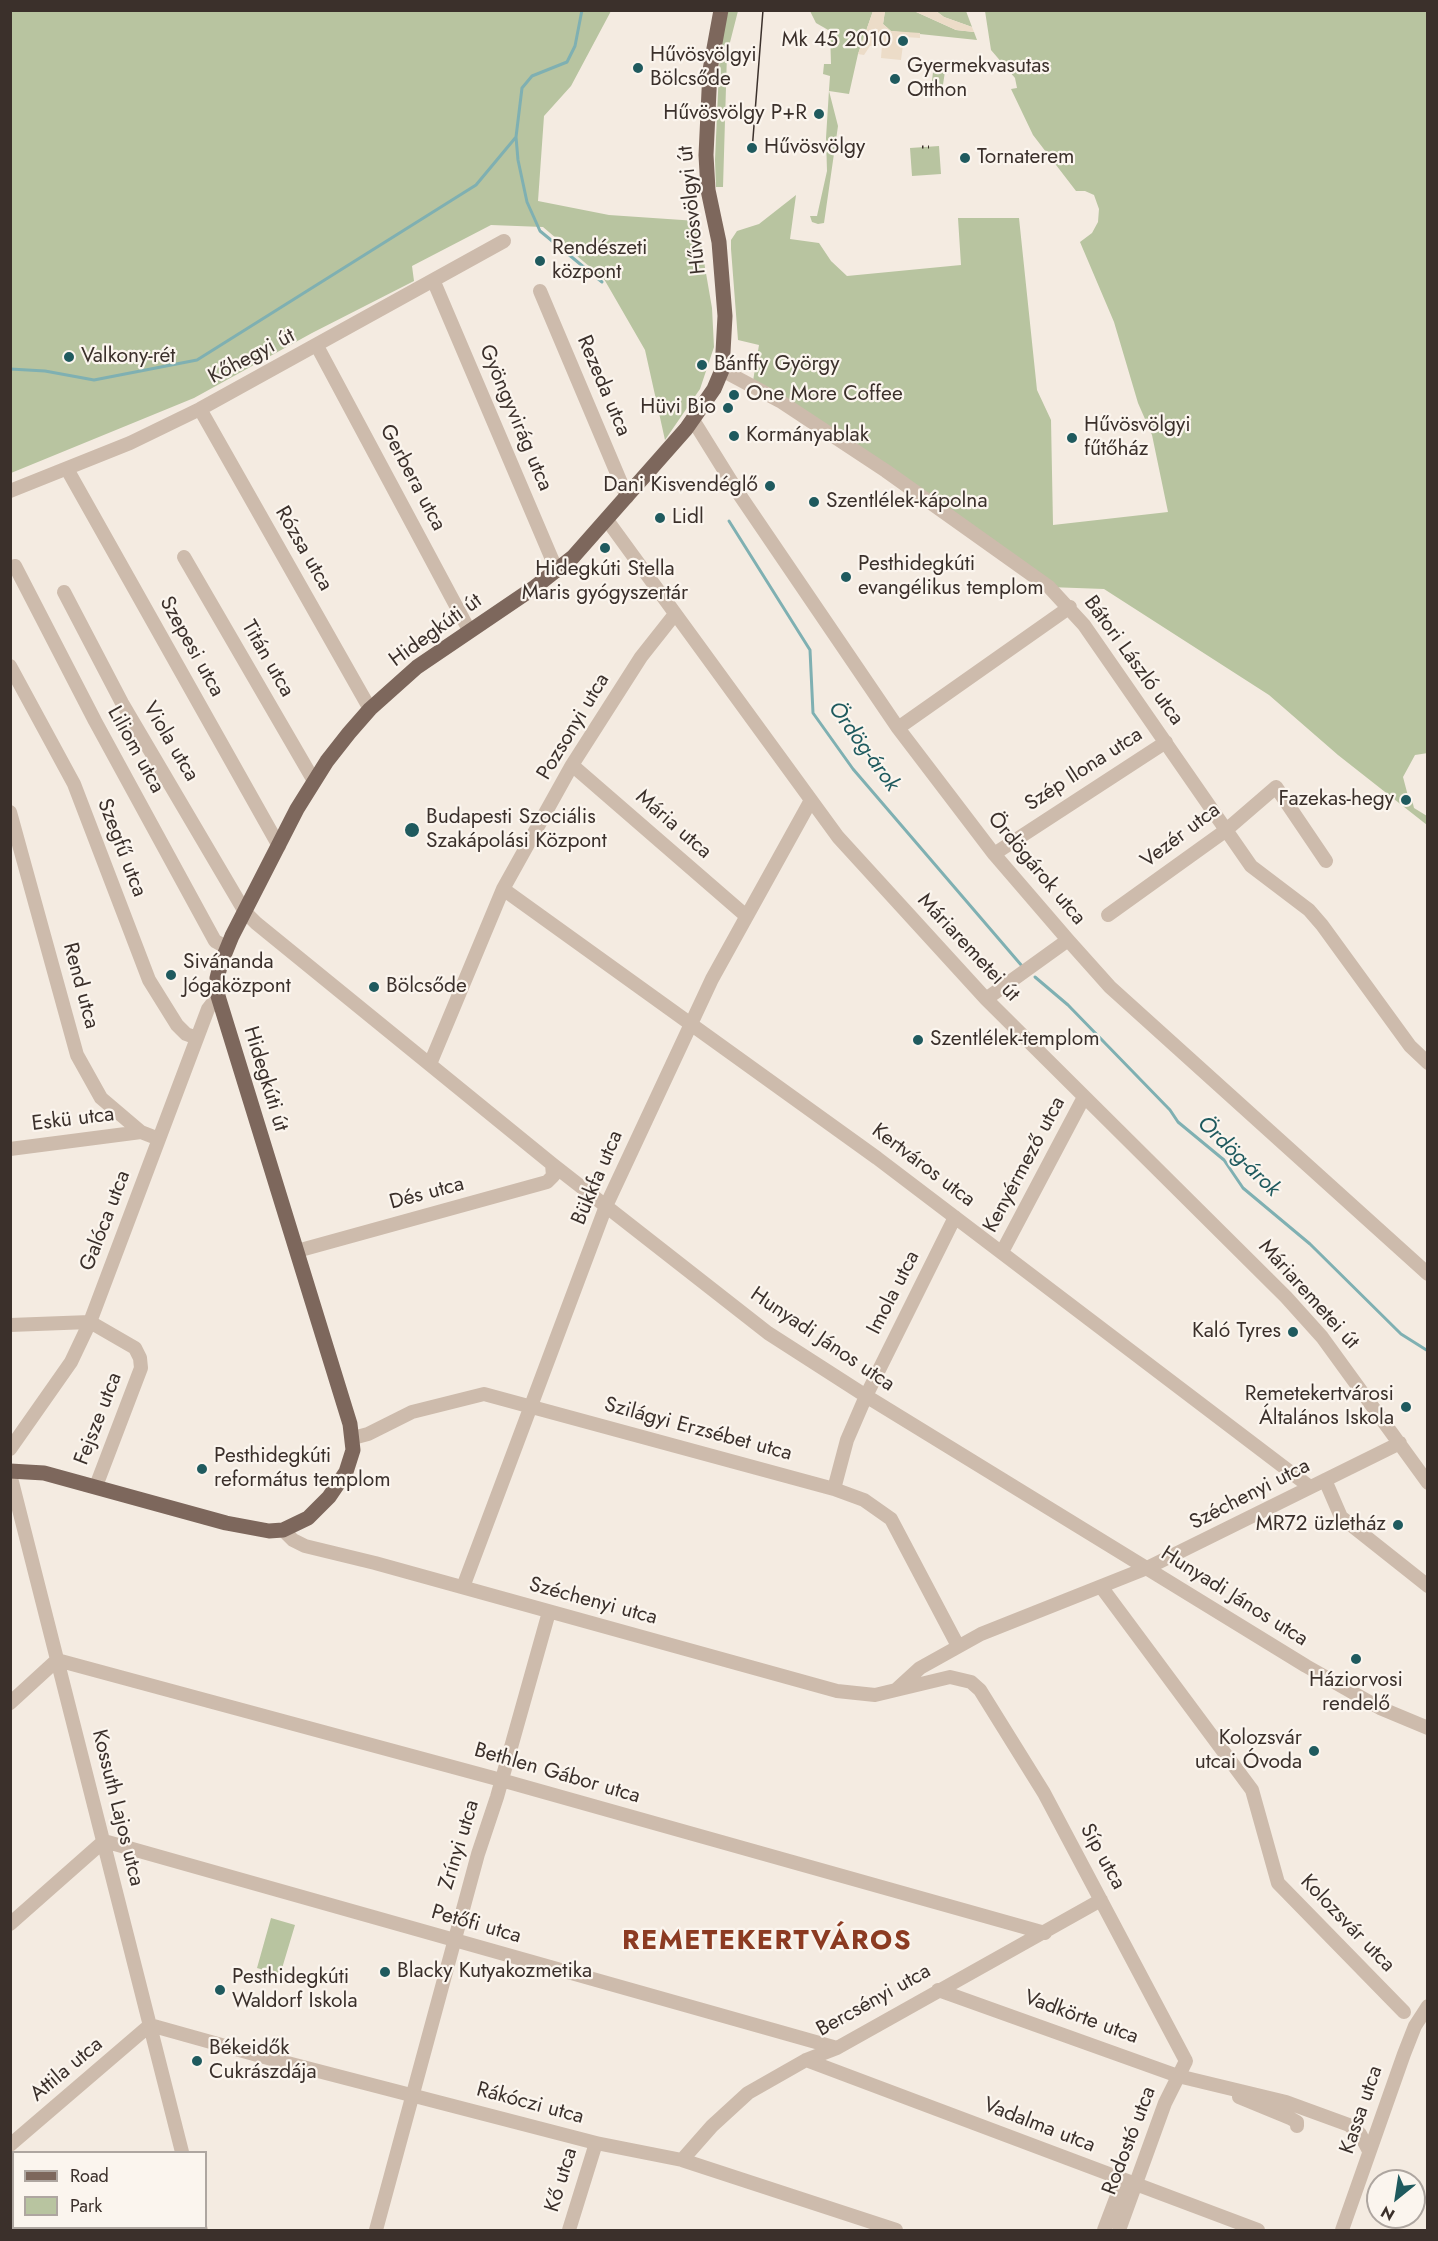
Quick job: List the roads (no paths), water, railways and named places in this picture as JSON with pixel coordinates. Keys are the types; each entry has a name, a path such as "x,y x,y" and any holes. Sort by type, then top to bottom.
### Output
{"main road":[{"name":"Hűvösvölgyi út","path":"721,10 710,70 706,154 708,190 718,242 725,316 722,370"},
{"name":"Hidegkúti út","path":"283,1530 308,1518 329,1497 346,1472 353,1450 353,1438 303,1250 218,996 217,978 226,947 314,781 349,733 370,709 417,667 557,571 607,520 693,420 714,389 722,370"},
{"path":"10,1472 44,1473 241,1527 283,1530"}],"street":[{"name":"Kőhegyi út","path":"10,491 130,443 200,409 434,282 504,241"},
{"name":"Gyöngyvirág utca","path":"434,282 557,571"},
{"name":"Rezeda utca","path":"540,291 627,497"},
{"name":"Gerbera utca","path":"317,345 469,630"},
{"name":"Bátori László utca","path":"722,370 780,401 886,471 1049,586 1070,607 1166,742 1224,831 1251,866 1309,910 1410,1046 1428,1063"},
{"name":"Rózsa utca","path":"200,409 370,709"},
{"name":"Ördögárok utca","path":"693,420 739,494 898,728 994,854 1068,940 1110,987 1428,1274"},
{"name":"Szepesi utca","path":"67,469 279,846"},
{"name":"Máriaremetei út","path":"607,520 810,802 867,870 986,999 1286,1297 1322,1337 1400,1443 1421,1461 1428,1483"},
{"name":"Titán utca","path":"184,557 314,781"},
{"name":"Liliom utca","path":"15,566 95,721 215,941 226,947"},
{"name":"Viola utca","path":"64,592 122,703 245,912"},
{"path":"898,728 1070,607"},
{"name":"Pozsonyi utca","path":"430,1064 503,889 572,765 641,657 675,614"},
{"name":"Szegfű utca","path":"10,666 74,784 149,980 177,1025 186,1034 197,1038"},
{"name":"Szép Ilona utca","path":"994,854 1166,742"},
{"name":"Mária utca","path":"572,765 745,915"},
{"name":"Vezér utca","path":"1108,915 1224,831 1276,786 1326,861"},
{"name":"Bükkfa utca","path":"462,1587 606,1206 690,1023 745,915 810,802"},
{"name":"Rend utca","path":"10,812 78,1055 101,1098 141,1132 159,1139"},
{"name":"Kertváros utca","path":"503,889 955,1217 1310,1487"},
{"name":"Hunyadi János utca","path":"245,912 552,1164 768,1333 866,1396 1350,1691 1405,1720 1428,1728"},
{"path":"986,999 1068,940"},
{"name":"Galóca utca","path":"10,1449 71,1362 90,1322 208,1009 218,996"},
{"name":"Kenyérmező utca","path":"1002,1252 1084,1097"},
{"name":"Eskü utca","path":"10,1149 141,1132"},
{"name":"Dés utca","path":"303,1250 547,1182 553,1176 552,1164"},
{"name":"Imola utca","path":"834,1489 847,1440 866,1396 955,1217"},
{"path":"10,1325 90,1322"},
{"name":"Fejsze utca","path":"90,1322 135,1348 140,1358 141,1368 96,1486"},
{"name":"Szilágyi Erzsébet utca","path":"353,1438 368,1434 412,1412 468,1396 484,1394 834,1489 864,1500 891,1519 958,1646"},
{"name":"Széchenyi utca","path":"896,1690 920,1668 958,1646 1003,1624 1102,1588 1147,1568 1400,1443"},
{"name":"Kossuth Lajos utca","path":"10,1472 182,2151"},
{"path":"1325,1480 1341,1517 1428,1586"},
{"name":"Széchenyi utca","path":"283,1530 292,1540 305,1546 837,1691 875,1695 950,1677 962,1678"},
{"name":"Kolozsvár utca","path":"1102,1588 1251,1790 1278,1883 1404,2012"},
{"name":"Zrínyi utca","path":"376,2230 454,1941 549,1612"},
{"path":"10,1703 57,1660"},
{"name":"Bethlen Gábor utca","path":"57,1660 501,1780 1045,1933"},
{"path":"920,1668 916,1675 923,1684"},
{"name":"Síp utca","path":"962,1678 980,1690 1044,1793 1184,2053 1181,2072"},
{"path":"10,1924 104,1841"},
{"name":"Petőfi utca","path":"104,1841 837,2048"},
{"name":"Bercsényi utca","path":"682,2160 712,2126 748,2093 806,2060 837,2048 1101,1900"},
{"name":"Vadkörte utca","path":"938,1990 1181,2072 1290,2118 1297,2122 1297,2126"},
{"name":"Kassa utca","path":"1342,2230 1415,2026 1428,2006"},
{"name":"Rákóczi utca","path":"150,2025 596,2143 682,2160 896,2230"},
{"name":"Attila utca","path":"10,2145 148,2030 150,2025"},
{"name":"Vadalma utca","path":"806,2060 1258,2230"},
{"name":"Rodostó utca","path":"1104,2230 1130,2182 1181,2072"},
{"name":"Vadkörte utca","path":"1209,2085 1286,2102 1349,2125 1360,2134 1369,2151"},
{"name":"Kő utca","path":"569,2230 596,2143"},
{"name":"Rodostó utca","path":"1119,2230 1130,2182"}],"waterway":[{"name":"Ördög-árok","path":"582,10 575,46 567,62 532,76 522,88 516,137 518,160 527,202 540,231 602,282"},
{"path":"10,369 45,371 94,380 197,360 476,185 516,137"},
{"name":"Ördög-árok","path":"729,521 810,650 813,713 853,769 1022,966"},
{"name":"Ördög-árok","path":"1035,977 1068,1005 1170,1110 1178,1122 1224,1160 1243,1188 1310,1244 1401,1334 1428,1351"}],"tram line":[{"path":"752,151 763,10"}],"railway":[{"path":"922,147 929,147"}],"place":[{"name":"Mk 45 2010","path":"903,41"},
{"name":"Hűvösvölgyi Bölcsőde","path":"638,68"},
{"name":"Gyermekvasutas Otthon","path":"895,79"},
{"name":"Hűvösvölgy P+R","path":"819,114"},
{"name":"Hűvösvölgy","path":"752,148"},
{"name":"Tornaterem","path":"965,158"},
{"name":"Rendészeti központ","path":"540,261"},
{"name":"Valkony-rét","path":"69,357"},
{"name":"Bánffy György","path":"702,365"},
{"name":"One More Coffee","path":"734,395"},
{"name":"Hüvi Bio","path":"728,408"},
{"name":"Kormányablak","path":"734,436"},
{"name":"Hűvösvölgyi fűtőház","path":"1072,438"},
{"name":"Dani Kisvendéglő","path":"770,486"},
{"name":"Szentlélek-kápolna","path":"814,502"},
{"name":"Lidl","path":"660,518"},
{"name":"Hidegkúti Stella Maris gyógyszertár","path":"605,548"},
{"name":"Pesthidegkúti evangélikus templom","path":"846,577"},
{"name":"Fazekas-hegy","path":"1406,800"},
{"name":"Budapesti Szociális Szakápolási Központ","path":"412,830"},
{"name":"Sivánanda Jógaközpont","path":"171,975"},
{"name":"Bölcsőde","path":"374,987"},
{"name":"Szentlélek-templom","path":"918,1040"},
{"name":"Kaló Tyres","path":"1293,1332"},
{"name":"Remetekertvárosi Általános Iskola","path":"1406,1407"},
{"name":"Pesthidegkúti református templom","path":"202,1469"},
{"name":"MR72 üzletház","path":"1398,1525"},
{"name":"Háziorvosi rendelő","path":"1356,1659"},
{"name":"Kolozsvár utcai Óvoda","path":"1314,1751"},
{"name":"Blacky Kutyakozmetika","path":"385,1972"},
{"name":"Pesthidegkúti Waldorf Iskola","path":"220,1990"},
{"name":"Békeidők Cukrászdája","path":"197,2061"}],"district":[{"name":"REMETEKERTVÁROS","path":"767,1942"}]}
